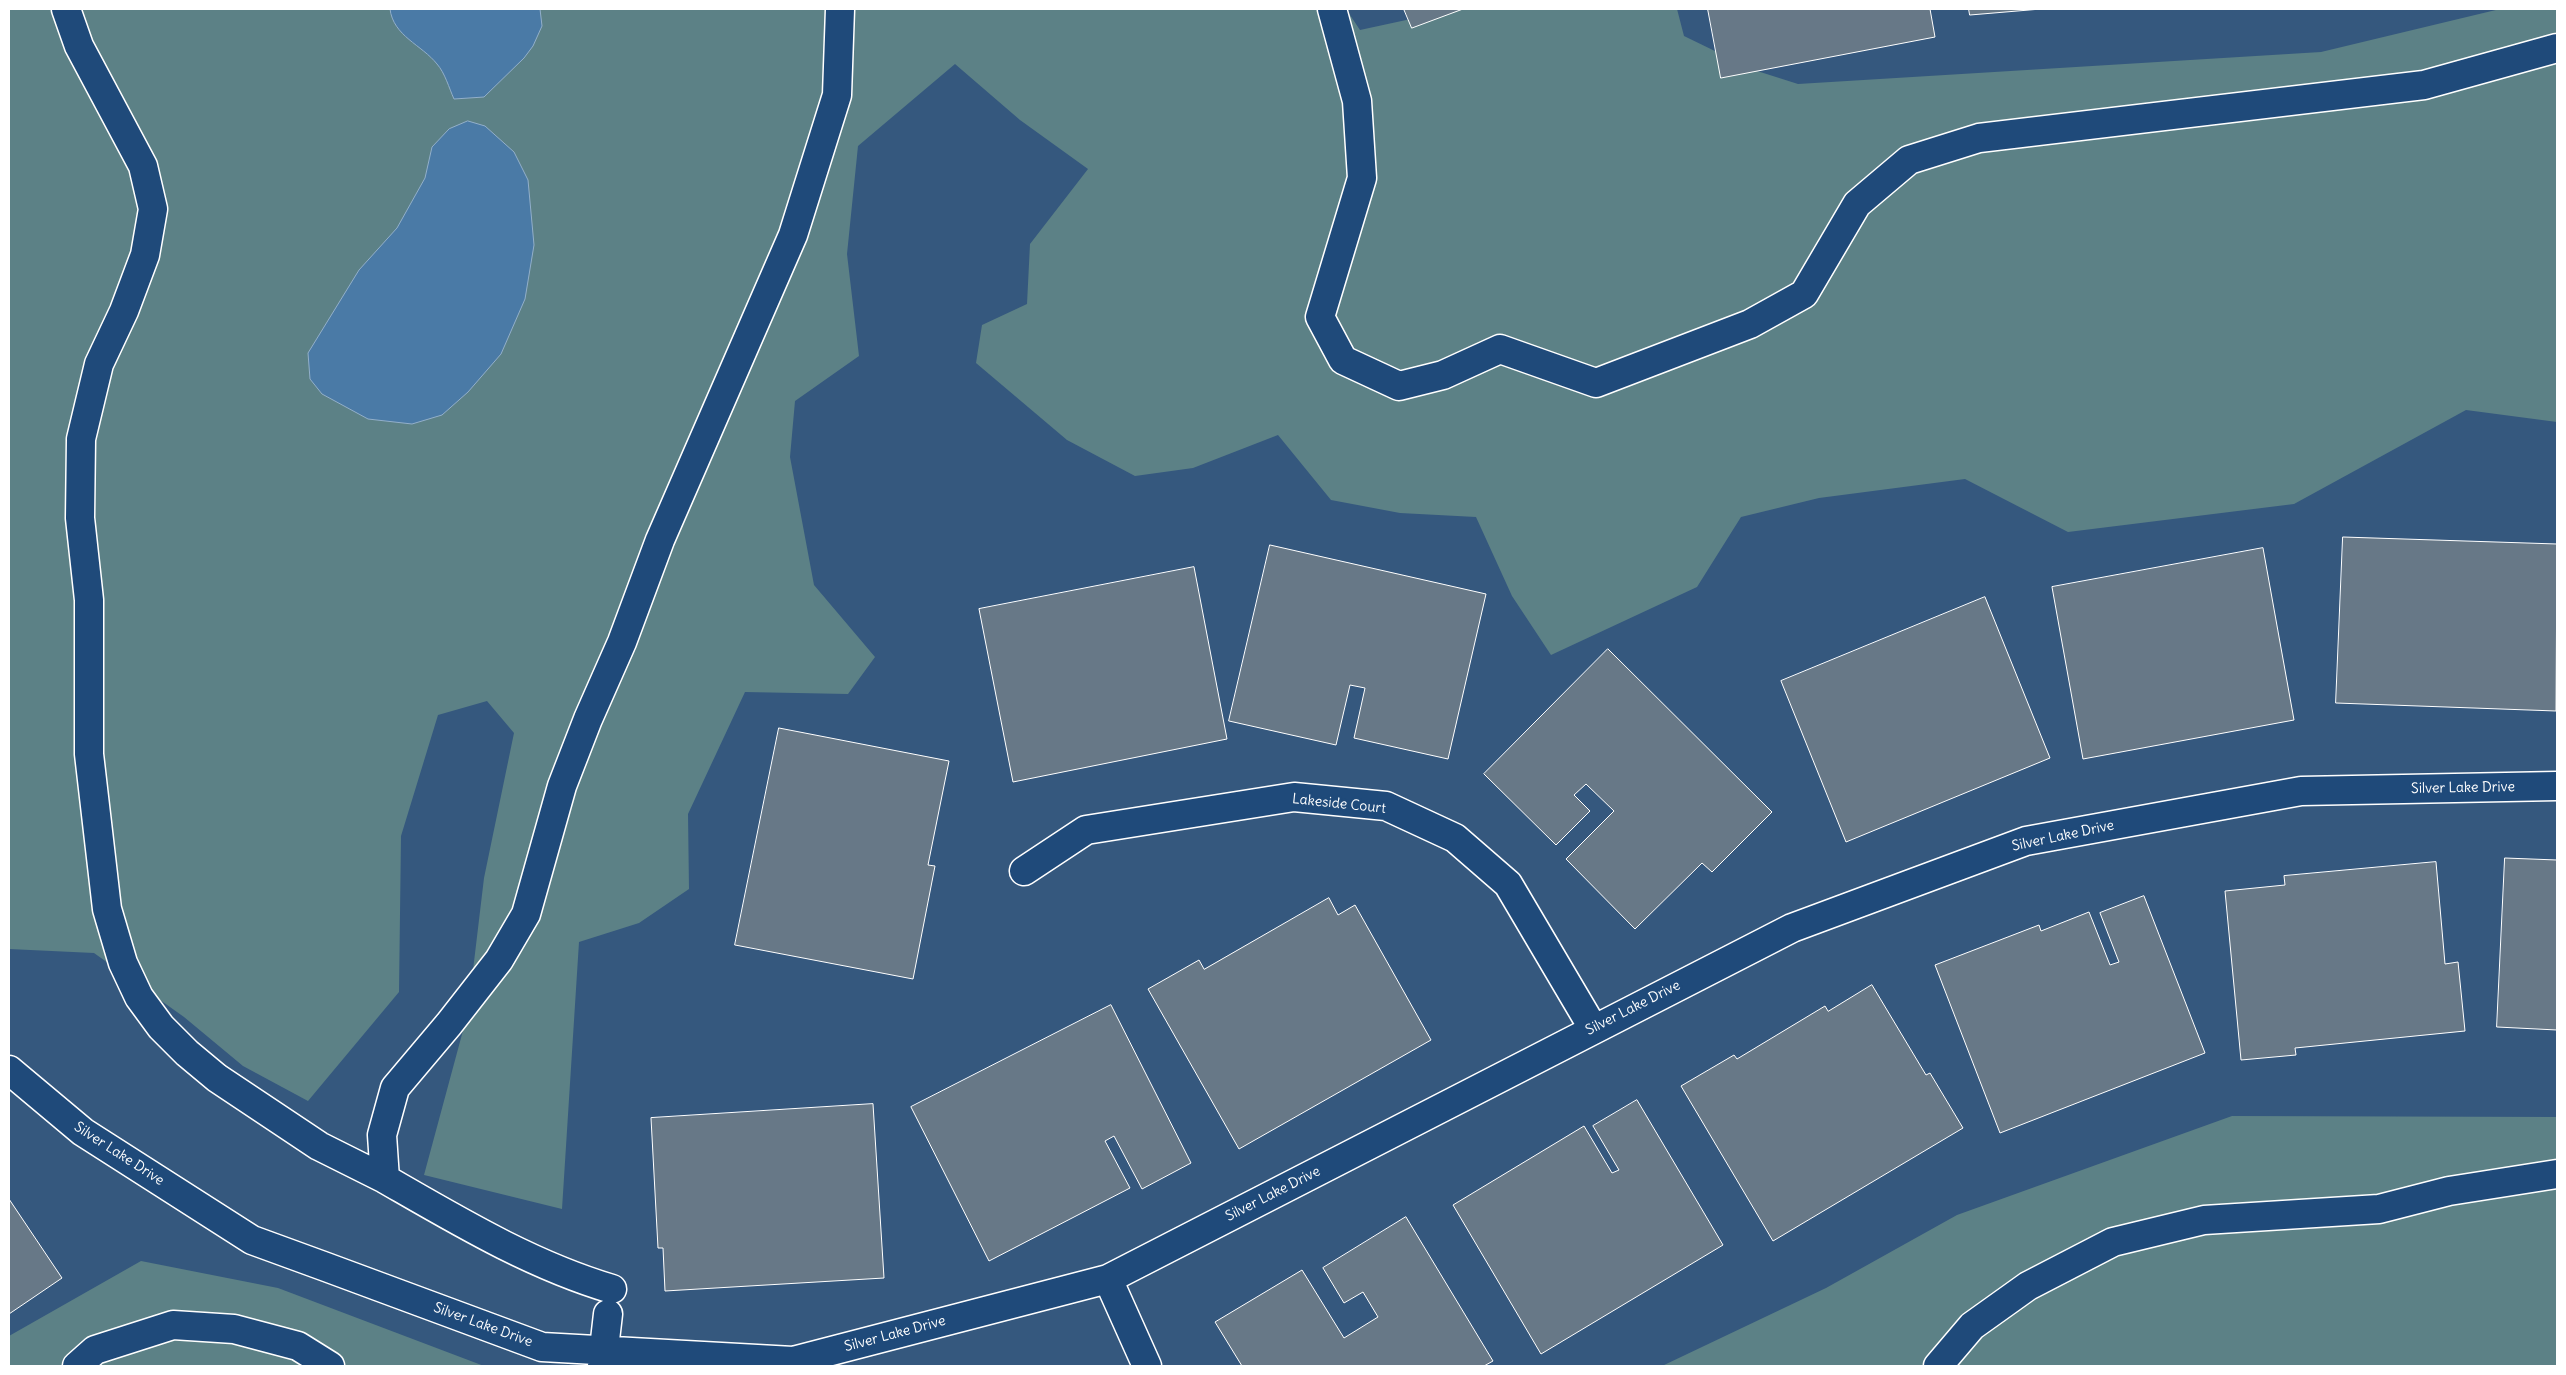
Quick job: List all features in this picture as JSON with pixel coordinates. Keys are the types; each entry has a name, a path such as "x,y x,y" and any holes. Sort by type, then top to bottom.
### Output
{"street":[{"path":"66,9 79,46 143,166 153,209 145,254 124,311 99,364 81,439 80,518 88,600 90,754 107,910 123,963 139,997 161,1027 187,1053 217,1078 319,1146 385,1179 505,1247 588,1282 610,1302 604,1359"},
{"path":"385,1179 382,1135 395,1088 450,1024 498,960 526,914 562,786 588,719 622,642 660,540 794,235 837,95 840,9"},
{"path":"1332,9 1357,101 1362,178 1320,317 1343,360 1399,386 1444,375 1500,349 1596,383 1750,324 1804,294 1857,204 1909,160 1978,138 2424,85 2557,48"},
{"name":"Silver Lake Drive","path":"9,1070 82,1132 252,1240 542,1347 604,1359 792,1361 1108,1278 1593,1028 1792,928 2026,841 2301,791 2557,786"},
{"name":"Lakeside Court","path":"1024,871 1086,830 1294,797 1386,806 1455,838 1508,884 1593,1028"},
{"path":"1938,1366 1972,1326 2028,1286 2113,1242 2204,1220 2379,1209 2450,1192 2557,1174"},
{"path":"1108,1278 1147,1366"},
{"path":"77,1366 95,1350 173,1325 234,1329 298,1346 330,1366"}],"green space":[{"path":"9,9 1346,9 1360,30 1457,9 1677,9 1684,36 1754,70 1798,84 2321,52 2500,9 2557,9 2557,422 2466,410 2294,504 2068,532 1965,479 1819,498 1741,517 1697,587 1551,655 1512,596 1476,517 1400,513 1331,500 1278,435 1193,468 1135,476 1067,440 976,363 982,325 1027,304 1030,244 1088,169 1020,120 955,64 858,146 847,254 859,356 795,401 790,457 814,585 875,657 848,694 745,692 688,814 689,889 639,923 579,942 562,1209 424,1175 468,1012 484,878 514,733 487,701 438,715 401,836 399,992 308,1101 243,1066 184,1017 94,953 9,949"},
{"path":"2232,1116 2557,1117 2557,1366 1662,1366 1826,1288 1957,1215"},
{"path":"141,1261 278,1288 484,1366 9,1366 9,1336"}],"water":[{"path":"390,9 540,9 542,26 533,46 524,58 484,97 454,99 440,68 431,57 409,40 396,26"},
{"path":"468,121 485,126 514,152 528,180 534,245 525,299 501,354 468,392 442,415 412,424 368,419 322,394 310,379 308,353 359,270 397,228 425,178 432,147 449,129"}],"building":[{"path":"1404,9 1463,9 1412,28"},
{"path":"1708,9 1930,9 1935,37 1721,78"},
{"path":"1969,9 2041,9 1970,15"},
{"path":"2343,537 2557,544 2556,711 2336,703"},
{"path":"1270,545 1486,594 1448,759 1354,738 1365,688 1350,685 1336,745 1229,721"},
{"path":"2263,548 2294,720 2083,759 2052,587"},
{"path":"1194,567 1227,739 1013,782 979,609"},
{"path":"1985,597 2050,758 1846,842 1781,681"},
{"path":"1608,649 1772,812 1712,872 1702,863 1635,929 1566,859 1614,811 1586,784 1574,795 1590,811 1556,845 1484,774"},
{"path":"779,728 949,761 928,865 935,866 913,979 735,945"},
{"path":"2505,858 2557,860 2557,1030 2497,1027"},
{"path":"2436,862 2445,964 2458,962 2465,1031 2295,1048 2296,1055 2241,1060 2225,891 2285,885 2284,876"},
{"path":"2144,896 2205,1053 2000,1133 1935,965 2039,925 2041,931 2089,912 2110,965 2119,962 2100,913"},
{"path":"1329,898 1338,915 1355,905 1431,1040 1239,1149 1148,989 1199,960 1204,969"},
{"path":"1872,985 1926,1075 1930,1073 1963,1128 1773,1241 1681,1086 1734,1055 1737,1059 1825,1006 1828,1011"},
{"path":"1111,1005 1191,1163 1142,1189 1114,1136 1105,1141 1130,1188 989,1261 911,1107"},
{"path":"1637,1100 1723,1245 1541,1354 1453,1205 1584,1126 1612,1173 1619,1170 1593,1126"},
{"path":"873,1104 884,1278 665,1291 663,1248 658,1248 651,1118"},
{"path":"9,1199 62,1278 9,1314"},
{"path":"1406,1217 1493,1361 1484,1366 1242,1366 1215,1322 1302,1270 1344,1338 1378,1317 1363,1292 1344,1303 1323,1268"}]}
